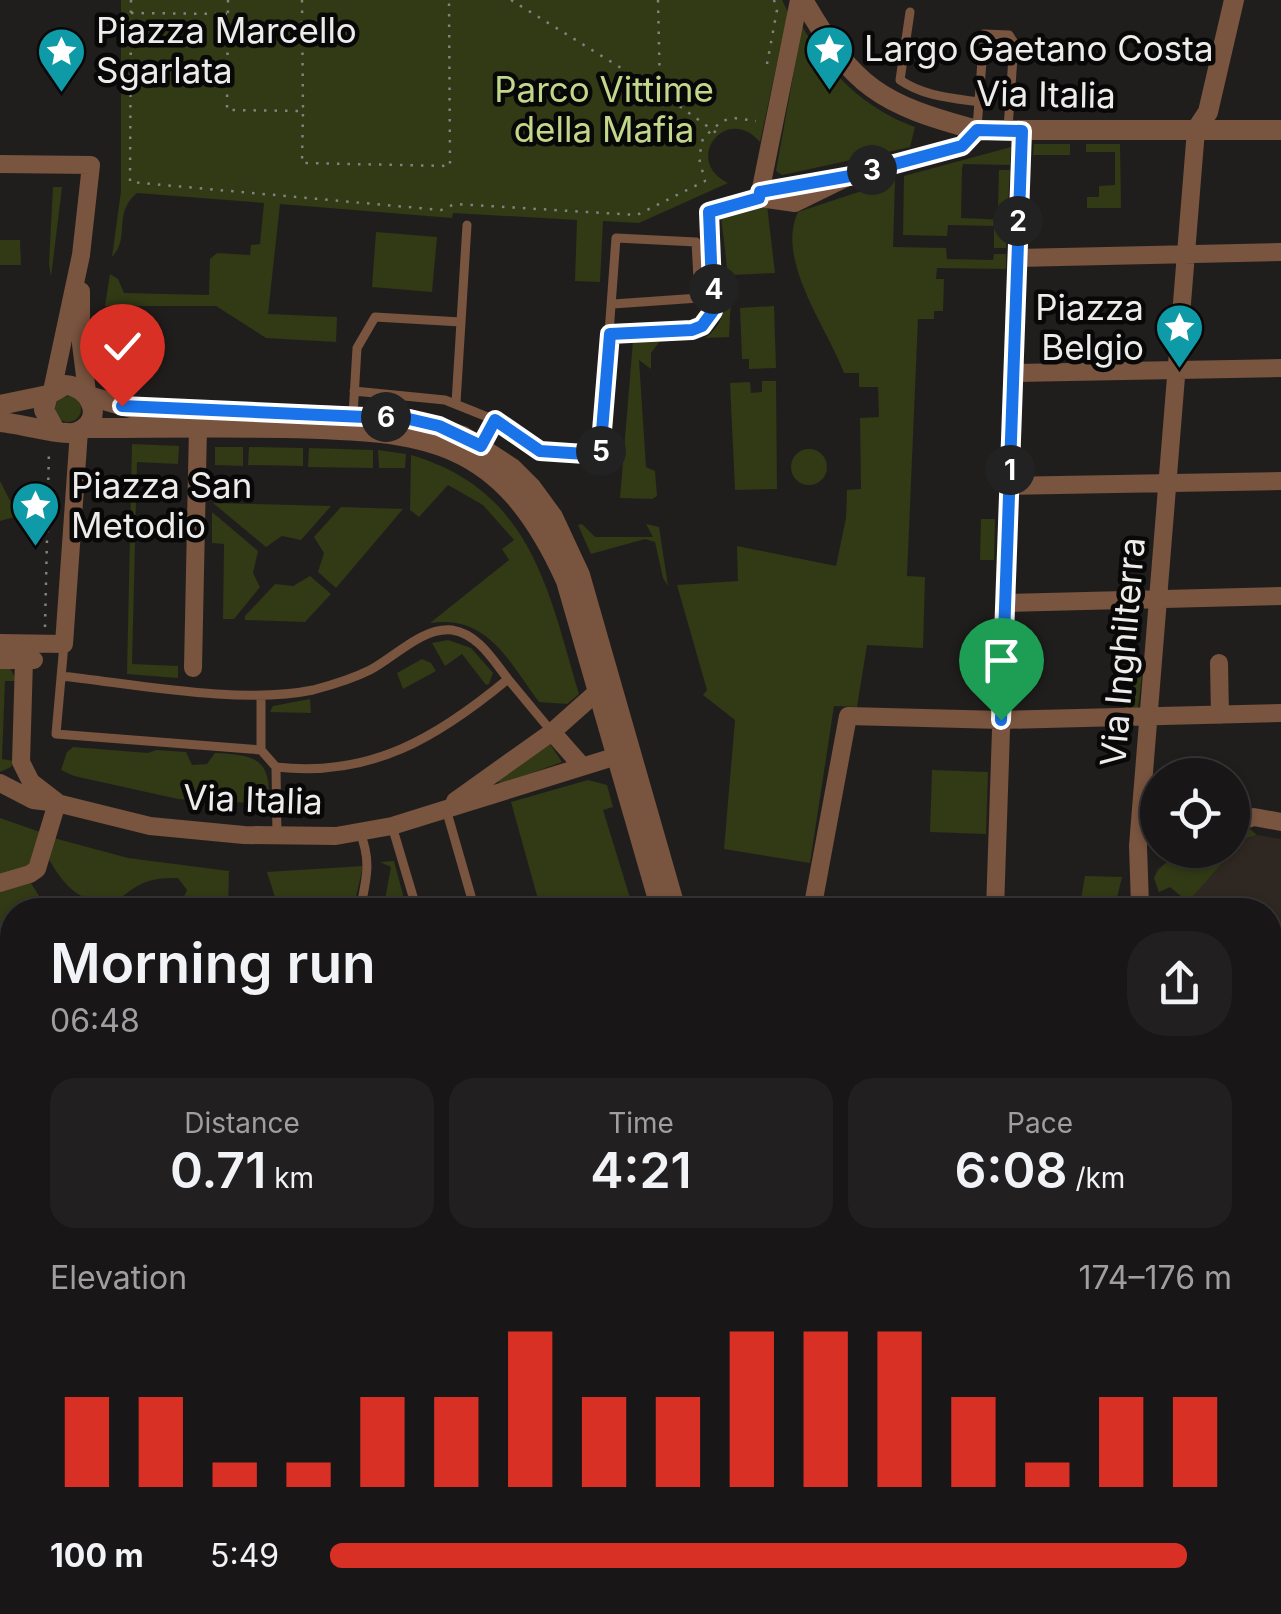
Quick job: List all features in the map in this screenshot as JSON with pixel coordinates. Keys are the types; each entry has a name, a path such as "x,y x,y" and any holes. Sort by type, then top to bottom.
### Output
{"street":[{"name":"Via Italia","path":"801,0 842,60 869,86 901,107 937,121 977,130 1014,131 1281,130"},
{"path":"801,0 760,195 795,203 850,176 962,146 977,130"},
{"path":"1196,130 1208,112 1234,0"},
{"name":"Via Inghilterra","path":"1150,758 1196,130"},
{"path":"995,898 1017,258 1014,131"},
{"path":"0,164 91,165 81,255 44,410 52,437"},
{"path":"1017,258 1281,252"},
{"path":"0,660 34,661 48,643 82,430 93,410 81,344 81,255"},
{"path":"1013,373 1281,368"},
{"path":"0,405 73,385 131,408 409,419 439,426 481,446 512,468 553,517 580,575 673,898"},
{"path":"0,422 52,437 82,430 348,429 399,434 454,450 478,465 521,502 543,532 566,581 658,898"},
{"path":"192,668 198,427"},
{"path":"1010,486 1281,482"},
{"path":"1005,603 1281,596"},
{"path":"0,643 48,643"},
{"path":"0,883 37,869 57,803 31,782 21,762 24,660"},
{"path":"1219,663 1220,715"},
{"path":"446,809 552,732 597,692"},
{"path":"814,898 848,716 1001,720 1281,714"},
{"path":"552,732 582,766"},
{"name":"Via Italia","path":"0,783 33,800 189,832 277,836 360,833 617,756"},
{"path":"1250,818 1281,822"},
{"name":"Via Inghilterra","path":"1141,898 1145,868"}],"lane":[{"path":"910,12 900,80 913,89 979,102"},
{"path":"977,130 984,34 1009,35 1014,43 1014,131"},
{"path":"610,334 692,330 702,326 714,303 709,212 760,195"},
{"path":"456,403 467,225"},
{"path":"354,391 418,395 456,403 495,420 540,451 600,455 616,238 696,242 699,298 612,304"},
{"path":"353,415 357,348 374,318 461,322"},
{"path":"481,446 495,420"},
{"path":"61,676 261,696 311,690 349,679 413,642 443,630 456,630 472,637 552,732"},
{"path":"48,643 61,676 56,734 261,750"},
{"path":"276,767 319,770 369,762 448,726 508,679"},
{"path":"261,696 261,750 276,767 277,836"},
{"path":"446,809 472,898"},
{"path":"392,826 413,898"},
{"path":"360,833 368,852 369,868 363,898"}],"path":[{"path":"131,0 130,182 441,210 455,204 636,215 705,180 698,158 703,138 711,130 734,118 756,122"},
{"path":"228,0 227,110 303,112"},
{"path":"302,0 302,163 450,166 449,0"},
{"path":"511,0 660,92 718,134"},
{"path":"525,10 526,0"},
{"path":"658,0 660,92"},
{"path":"766,66 777,10 774,0"},
{"path":"131,13 228,14"},
{"path":"48,643 52,437"}],"shaded area":[{"path":"1250,837 1281,839 1281,898 1183,898 1170,887 1159,892 1154,878 1158,868 1250,868"}],"green space":[{"name":"Parco Vittime della Mafia","path":"121,0 782,0 788,12 760,142 747,132 723,132 709,150 709,162 728,183 639,223 603,221 600,282 575,281 577,220 453,213 452,218 280,204 268,314 337,317 336,342 266,338 216,306 105,306 110,274 118,279 124,293 209,295 210,259 217,253 250,255 251,245 260,244 264,203 137,193 125,209 120,242 112,257 121,191"},
{"path":"802,26 849,87 879,110 915,127 910,147 782,175 776,171"},
{"path":"1034,144 1070,144 1070,155 1033,155"},
{"path":"1086,144 1120,144 1121,208 1087,208 1087,197 1099,197 1099,186 1115,185 1115,152 1086,152"},
{"path":"1011,147 1010,165 963,164 962,169 961,218 1008,220 1006,248 994,248 994,226 948,225 947,236 903,235 904,176"},
{"path":"999,170 1010,170 1008,207 998,206"},
{"path":"895,180 893,247 946,248 947,259 993,260 994,254 1006,254 1006,269 937,268 936,279 944,279 943,311 934,311 934,319 918,319 907,576 925,577 923,648 867,645 857,707 834,706 810,863 724,849 735,720 703,695 707,690 677,585 738,581 737,546 836,566 846,518 847,490 861,489 860,418 879,417 878,387 859,387 859,373 844,373 798,272 793,231 798,212"},
{"path":"53,187 62,187 51,277 49,264"},
{"path":"767,205 775,273 732,275 729,337 705,338 716,328 726,299 721,215"},
{"path":"376,232 437,237 432,292 372,287"},
{"path":"0,240 20,240 21,265 0,265"},
{"path":"774,306 776,368 749,369 749,359 742,359 740,308"},
{"path":"103,319 116,320 108,330 105,354 112,353 108,386 99,363"},
{"path":"633,341 660,341 651,353 651,369 639,360 646,467 655,471 657,496 652,499 620,498"},
{"path":"762,381 776,381 777,489 735,490 730,383 750,382 751,393 762,392"},
{"path":"68,396 77,400 81,409 77,418 68,422 59,418 55,409 59,400"},
{"path":"132,444 179,446 178,464 137,462 132,664 178,666 178,678 127,674"},
{"path":"215,447 243,447 243,466 215,465"},
{"path":"249,447 303,448 303,466 248,465"},
{"path":"309,448 373,450 373,468 308,467"},
{"path":"809,449 822,454 827,467 822,480 809,485 796,480 791,467 796,454"},
{"path":"378,450 406,454 405,468 379,468"},
{"path":"411,455 451,471 484,492 509,518 528,548 557,617 579,694 567,704 539,702 507,657 482,633 450,622 430,623 509,560 502,549 514,540 483,505 448,485 419,517 410,510"},
{"path":"0,481 18,516 0,521"},
{"path":"213,503 331,506 301,540 282,536 266,547"},
{"path":"341,507 403,509 336,588 318,572 324,553 314,537"},
{"path":"212,512 258,551 253,573 260,587 234,619 223,619 224,544 212,543"},
{"path":"981,519 995,519 994,560 980,560"},
{"path":"582,524 595,537 653,537 646,524 659,527 668,586 655,542 645,539 591,554 578,525"},
{"path":"310,576 331,594 305,622 245,620 275,584 293,586"},
{"path":"448,640 471,648 493,673 489,684 462,654 445,666 432,643"},
{"path":"422,659 436,671 403,689 397,673"},
{"path":"0,666 10,668 17,681 5,681 2,759 14,761 0,772"},
{"path":"1137,671 1142,675 1138,708 1125,708 1127,678"},
{"path":"310,699 311,713 270,712 273,706"},
{"path":"550,744 562,762 502,784 497,781"},
{"path":"73,747 186,752 192,765 207,764 215,753 241,755 264,769 269,804 178,799 74,776 61,770 67,752"},
{"path":"932,770 988,772 986,834 930,832"},
{"path":"588,780 607,785 613,807 603,810 630,898 538,898 511,802"},
{"path":"0,818 40,832 30,867 0,879"},
{"path":"50,837 128,858 229,871 228,898 183,898 187,890 178,878 166,878 147,882 120,898 85,898 70,888 46,854"},
{"path":"394,861 404,898 385,898 391,867 380,862"},
{"path":"363,866 356,898 275,898 267,872"},
{"path":"1160,868 1218,868 1191,898 1183,898 1170,887 1159,892 1154,878"},
{"path":"1085,876 1122,877 1117,898 1081,898"},
{"path":"29,880 40,898 0,898 0,888"}],"place":[{"name":"Largo Gaetano Costa","path":"829,92"},
{"name":"Piazza Marcello Sgarlata","path":"61,94"},
{"name":"Piazza Belgio","path":"1179,370"},
{"name":"Piazza San Metodio","path":"36,548"}],"route":[{"path":"122,406 409,419 439,426 481,446 495,420 540,451 600,455 610,334 692,330 702,326 713,311 709,212 759,198 760,192 850,176 962,146 977,130 1022,131 1001,720"}]}
